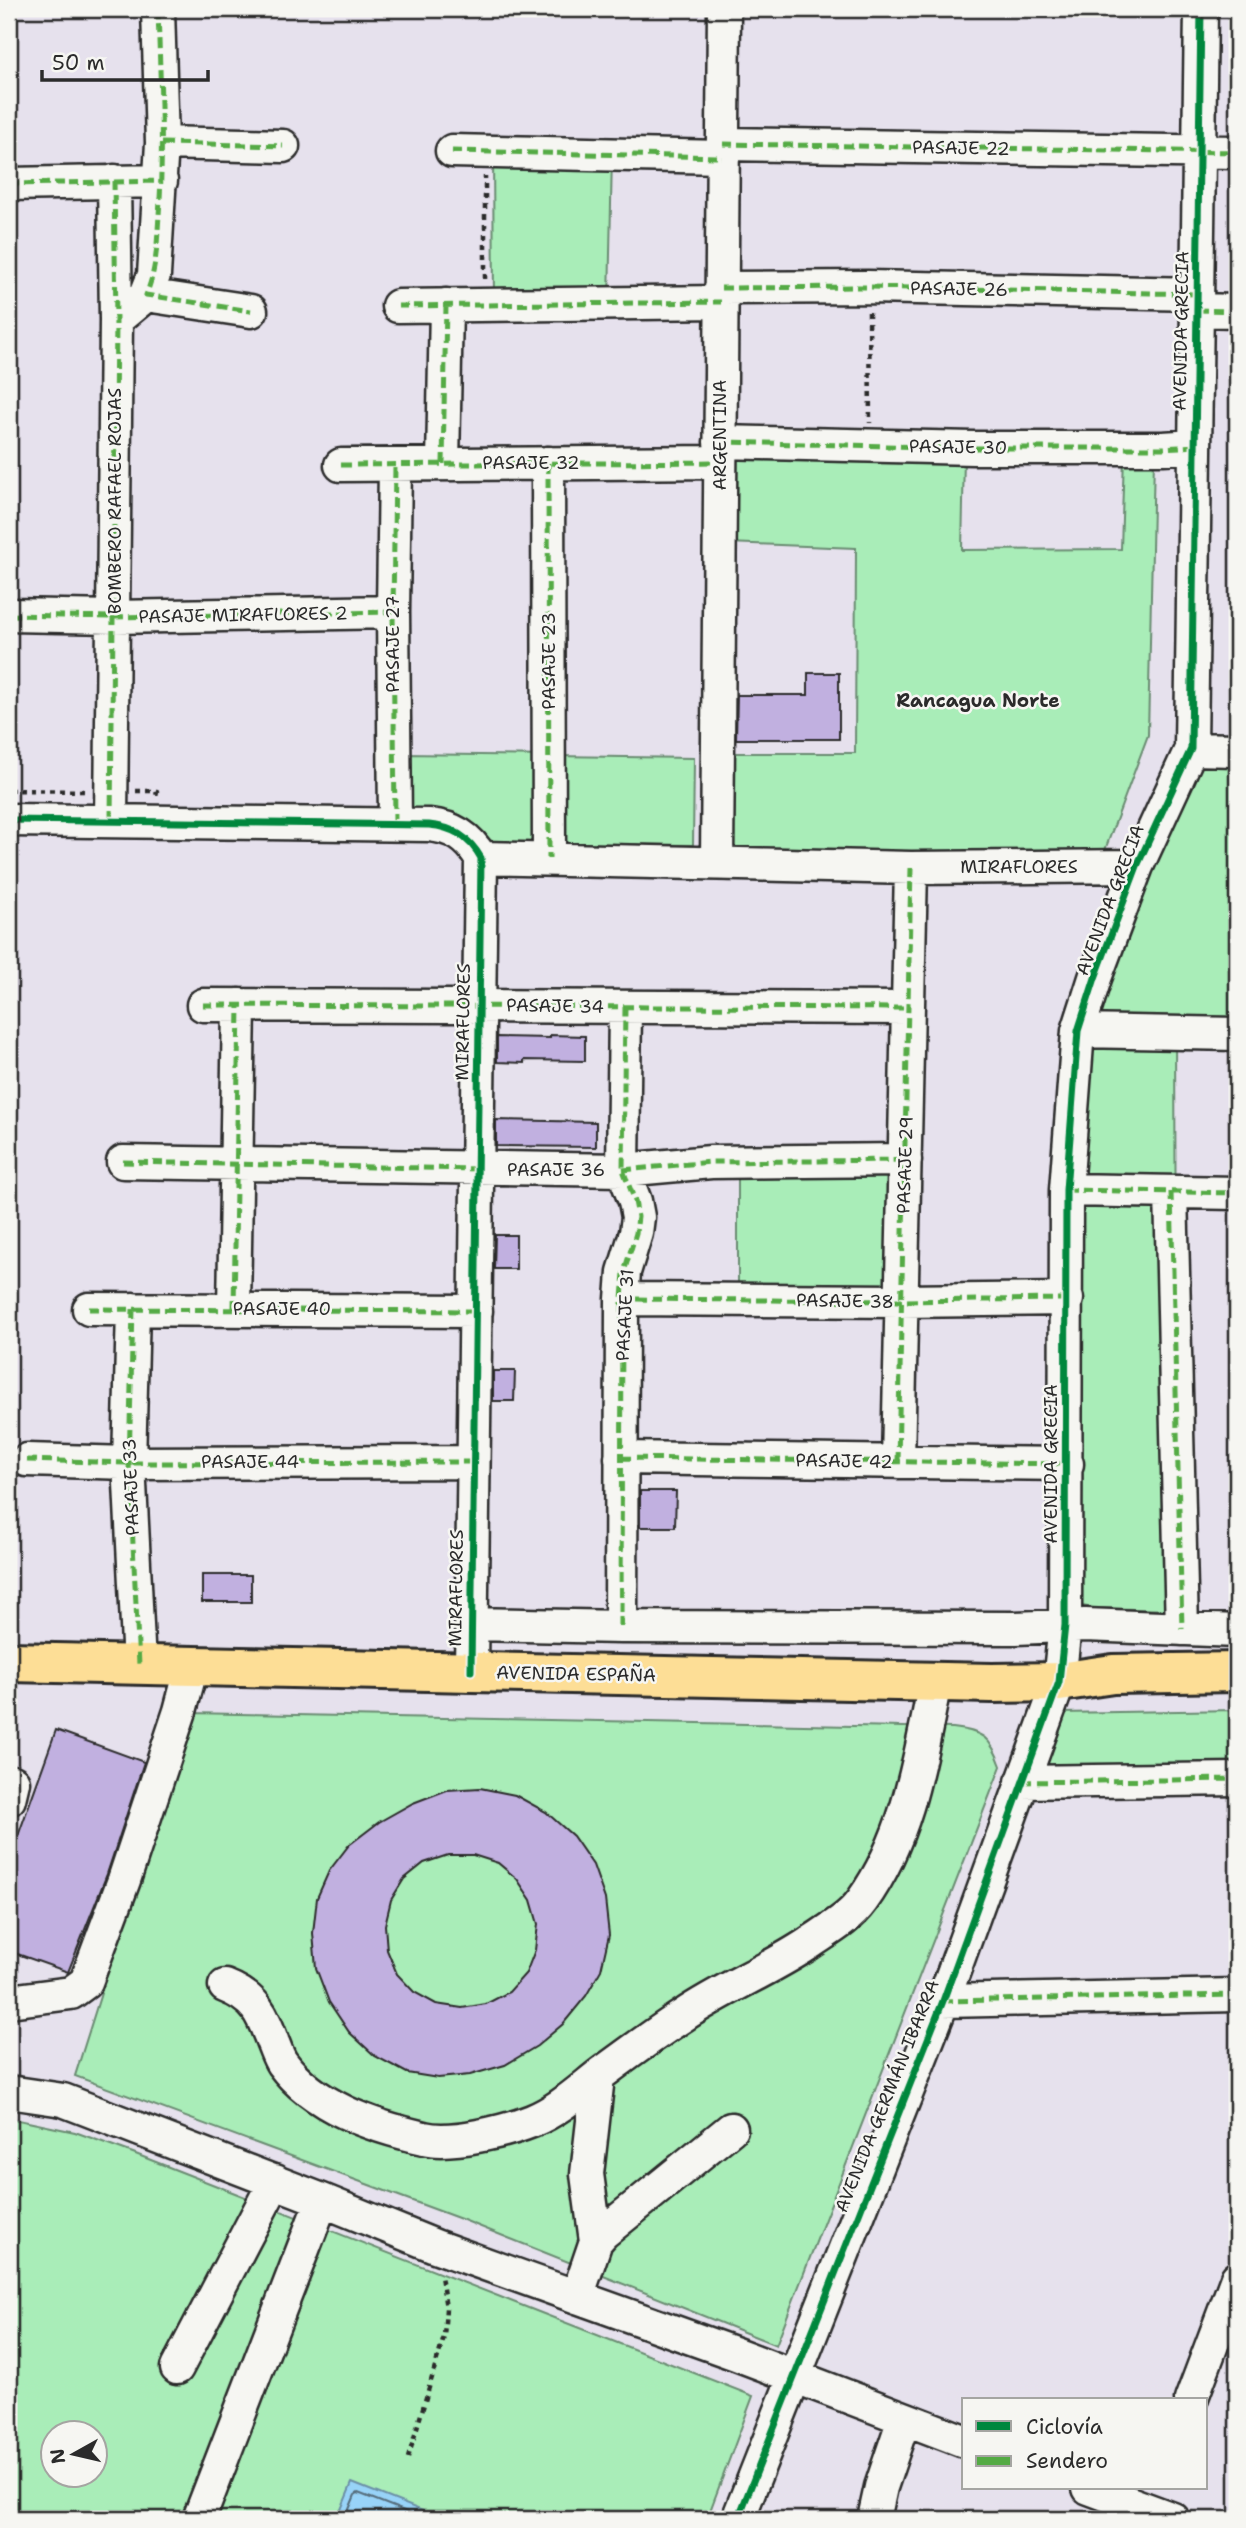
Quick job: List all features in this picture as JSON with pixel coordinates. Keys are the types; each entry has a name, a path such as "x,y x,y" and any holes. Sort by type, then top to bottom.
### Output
{"main road":[{"name":"AVENIDA ESPAÑA","path":"9,1662 935,1682 1059,1682 1113,1674 1237,1672"},
{"name":"AVENIDA ESPAÑA","path":"1059,1682 1073,1688 1107,1691 1237,1692"}],"street":[{"path":"116,320 146,295 154,275 162,143 158,9"},
{"name":"ARGENTINA","path":"717,862 724,9"},
{"name":"AVENIDA GRECIA","path":"1059,1682 1065,1625 1066,1189 1079,1031 1095,978 1137,866 1191,749 1201,9"},
{"path":"162,143 283,146"},
{"name":"PASAJE 22","path":"452,151 1237,152"},
{"name":"BOMBERO RAFAEL ROJAS","path":"111,820 116,320 114,181"},
{"path":"9,184 161,181"},
{"name":"PASAJE 26","path":"398,306 485,305 868,287 1197,302 1237,311"},
{"path":"146,295 251,311"},
{"path":"443,464 446,305"},
{"name":"PASAJE 30","path":"720,452 870,445 973,448 1195,446"},
{"name":"PASAJE 32","path":"341,465 548,463 720,452"},
{"name":"PASAJE 23","path":"548,463 549,859"},
{"name":"PASAJE 27","path":"395,465 395,823"},
{"name":"PASAJE MIRAFLORES 2","path":"9,615 114,617 393,612"},
{"path":"1191,749 1237,750"},
{"path":"9,820 395,823 441,826 453,830 470,842 481,858"},
{"name":"MIRAFLORES","path":"471,1671 481,858 911,868 1137,866"},
{"name":"PASAJE 29","path":"898,1462 911,868"},
{"name":"PASAJE 34","path":"203,1005 479,1004 908,1008"},
{"path":"234,1309 239,1005"},
{"name":"PASAJE 31","path":"621,1627 622,1299 624,1272 638,1217 623,1170 625,1007"},
{"path":"1079,1031 1237,1034"},
{"name":"PASAJE 36","path":"123,1162 623,1170 711,1162 905,1160"},
{"path":"1066,1189 1237,1193"},
{"path":"1171,1192 1182,1629"},
{"name":"PASAJE 38","path":"622,1299 1067,1299"},
{"name":"PASAJE 40","path":"89,1309 476,1311"},
{"name":"PASAJE 33","path":"132,1309 129,1463 139,1665"},
{"name":"PASAJE 42","path":"621,1458 1067,1464"},
{"name":"PASAJE 44","path":"27,1460 129,1463 473,1462"},
{"path":"472,1624 1016,1628 1065,1625 1237,1631"},
{"path":"9,2001 71,1993 86,1982 141,1828 192,1666"},
{"path":"225,1986 242,1992 255,2003 280,2060 303,2087 350,2115 428,2139 458,2139 531,2122 555,2110 687,2013 794,1953 837,1924 859,1904 877,1878 894,1845 909,1803 935,1682"},
{"name":"AVENIDA GERMÁN IBARRA","path":"738,2519 943,2001 1059,1682"},
{"path":"1022,1782 1237,1779"},
{"path":"943,2001 1237,1995"},
{"path":"578,2297 596,2241 587,2174 598,2077"},
{"path":"9,2092 63,2100 435,2246 736,2354 962,2440"},
{"path":"596,2241 731,2129"},
{"path":"177,2368 275,2181"},
{"path":"199,2519 322,2200"},
{"path":"1192,2398 1237,2278"},
{"path":"874,2519 881,2487 904,2418"},
{"path":"1105,2502 1161,2506"}],"path":[{"path":"485,151 485,305"},
{"path":"868,287 870,445"},
{"path":"408,2458 444,2337 446,2308 435,2246"}],"green space":[{"path":"493,151 612,154 609,303 494,305"},
{"path":"729,451 964,457 962,550 1121,549 1124,456 1154,457 1148,735 1102,858 726,854 727,753 855,753 856,548 728,543"},
{"path":"403,754 694,758 693,845 491,843 460,815 403,814"},
{"path":"1195,757 1237,760 1237,1025 1175,1025 1177,1610 1093,1608 1082,1606 1075,1175 1086,1037"},
{"path":"738,1162 898,1163 895,1294 738,1292"},
{"path":"1237,1710 1237,1786 1027,1788 1060,1713"},
{"path":"189,1713 953,1728 972,1731 989,1742 1001,1766 776,2345 461,2219 75,2076"},
{"path":"9,2118 75,2132 133,2153 753,2396 707,2519 9,2519"}],"water":[{"path":"352,2483 428,2513 426,2519 337,2519"}],"building":[{"path":"808,673 839,673 839,739 736,739 737,695 808,695"},
{"path":"550,1035 585,1036 585,1061 497,1062 497,1037 550,1038"},
{"path":"496,1120 596,1122 596,1147 496,1146"},
{"path":"495,1235 516,1235 516,1269 494,1269"},
{"path":"493,1371 515,1371 514,1401 493,1401"},
{"path":"640,1491 676,1491 675,1527 640,1527"},
{"path":"202,1575 251,1575 251,1602 202,1602"},
{"path":"56,1730 144,1762 107,1874 68,1972 9,1951 9,1861"},
{"path":"480,1788 515,1795 546,1812 573,1836 593,1865 605,1899 609,1935 601,1970 586,1996 563,2024 537,2046 505,2065 470,2075 438,2078 407,2073 375,2056 349,2032 329,2002 316,1968 313,1933 317,1898 329,1871 349,1845 379,1822 413,1803 447,1790","holes":["448,1855 473,1855 498,1863 517,1879 531,1900 538,1924 535,1950 526,1973 509,1992 486,2004 462,2008 436,2004 414,1992 397,1974 387,1950 385,1925 391,1900 404,1879 424,1863"]}],"marked path":[{"path":"158,9 160,189 156,255 146,295 251,311"},
{"path":"162,143 283,146"},
{"path":"723,144 1237,152"},
{"path":"452,151 722,157"},
{"path":"111,820 116,320 114,181"},
{"path":"9,184 161,181"},
{"path":"721,288 868,287 1197,294"},
{"path":"398,306 721,302"},
{"path":"443,464 446,305"},
{"path":"1197,310 1237,311"},
{"path":"720,442 973,448 1195,446"},
{"path":"341,465 720,462"},
{"path":"548,463 549,859"},
{"path":"395,465 395,823"},
{"path":"9,615 114,617 393,612"},
{"path":"898,1462 911,868"},
{"path":"203,1005 908,1008"},
{"path":"234,1309 239,1005"},
{"path":"621,1627 622,1299 624,1272 638,1217 623,1170 625,1007"},
{"path":"623,1170 711,1162 905,1160"},
{"path":"123,1162 477,1169"},
{"path":"1066,1190 1237,1193"},
{"path":"1171,1192 1182,1629"},
{"path":"622,1299 1067,1299"},
{"path":"89,1309 476,1311"},
{"path":"133,1309 129,1463 139,1665"},
{"path":"621,1458 1067,1464"},
{"path":"27,1460 129,1463 473,1462"},
{"path":"1022,1782 1237,1779"},
{"path":"943,2001 1237,1995"}],"cycle path":[{"path":"738,2519 943,2001 1059,1682 1065,1625 1066,1190 1078,1031 1137,866 1191,749 1201,9"},
{"path":"9,820 429,825 460,834 481,858 471,1671"}],"district":[{"name":"Rancagua Norte","path":"978,700"}]}
